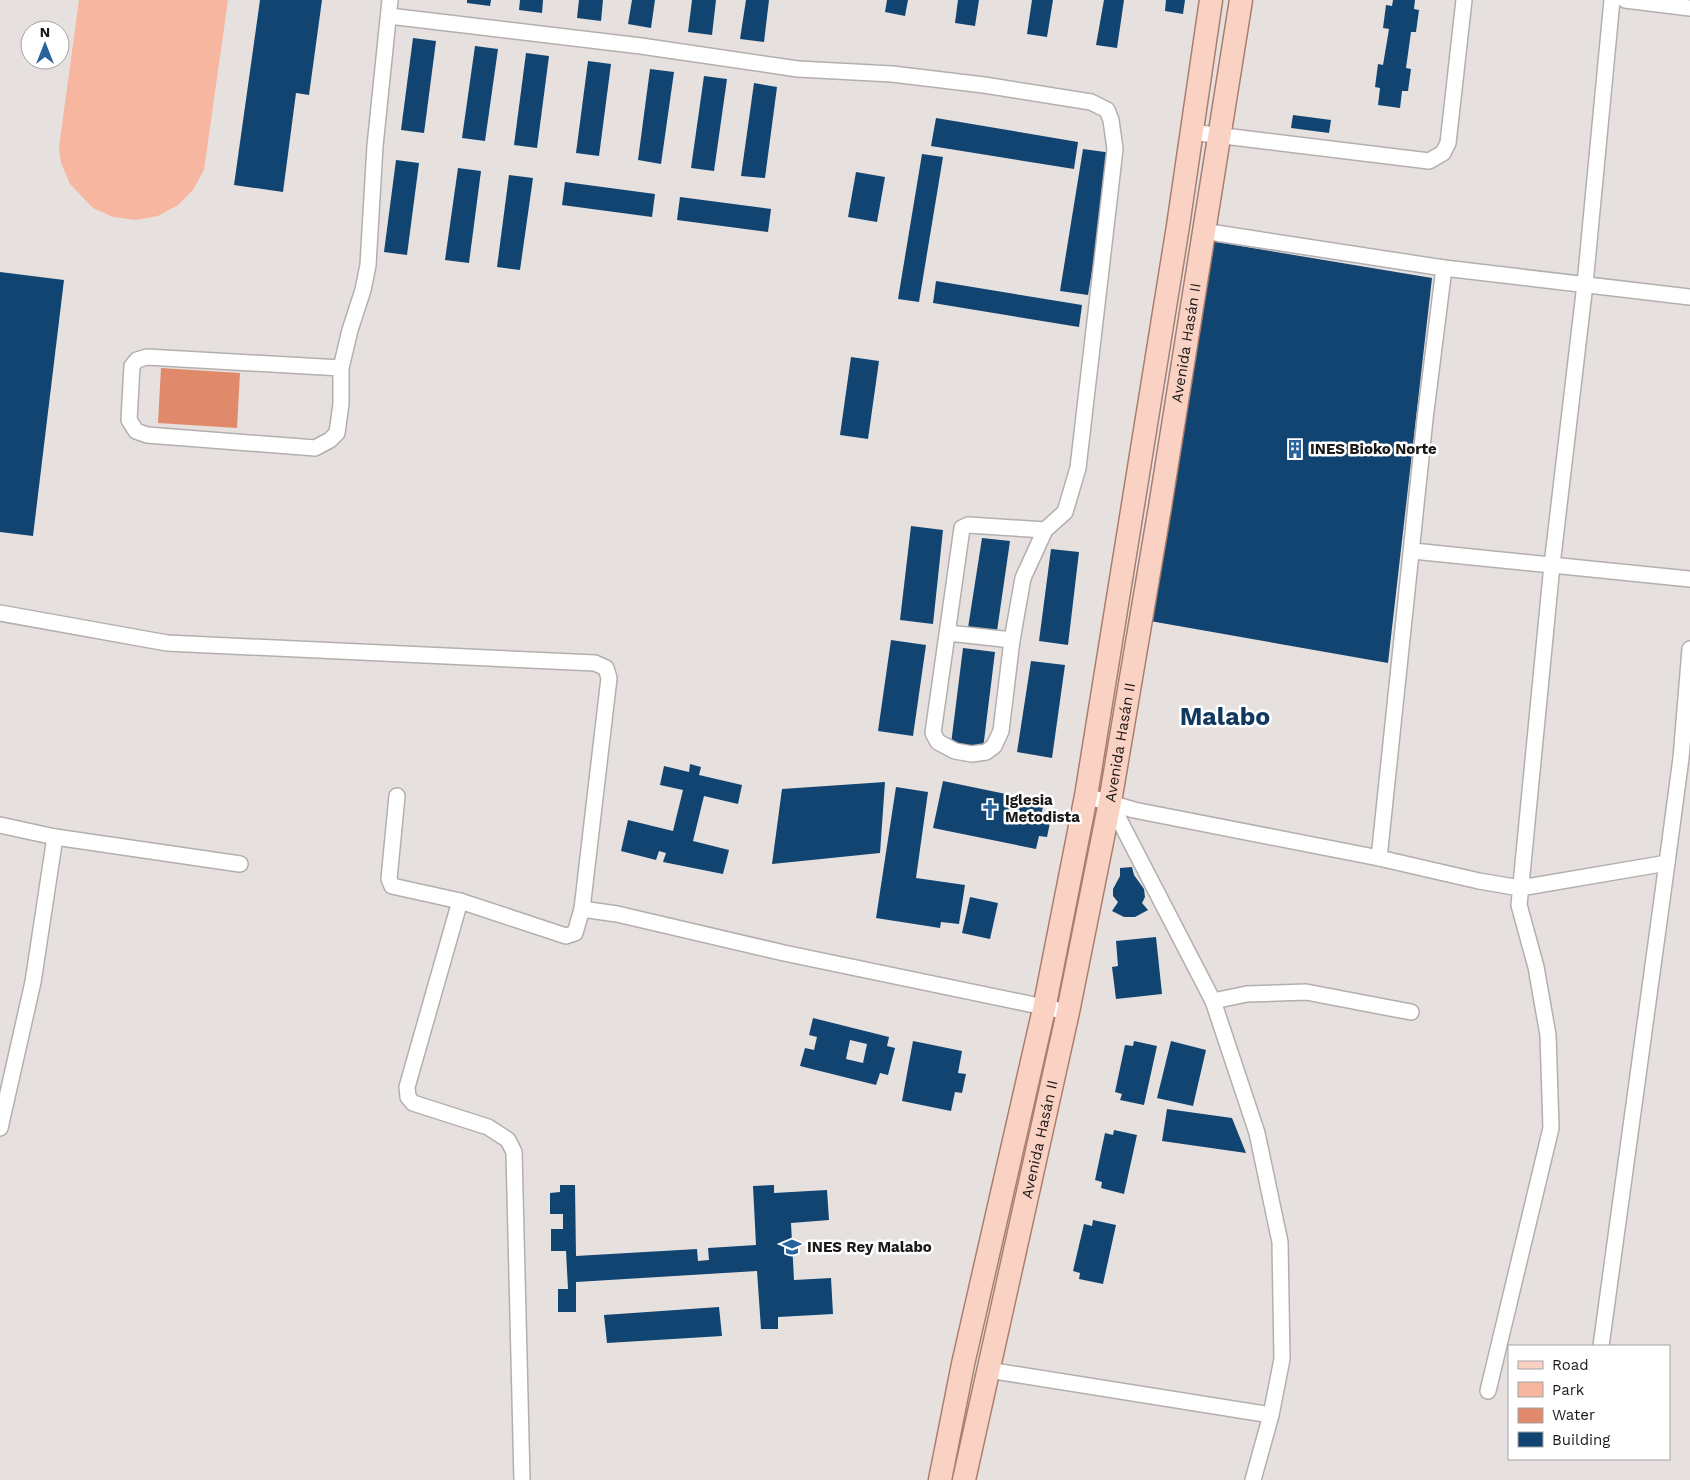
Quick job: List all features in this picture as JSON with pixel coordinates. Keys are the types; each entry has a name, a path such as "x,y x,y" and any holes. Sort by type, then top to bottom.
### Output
{"main road":[{"name":"Avenida Hasán II","path":"940,1480 963,1364 1044,1009 1086,796 1178,226 1211,0"},
{"name":"Avenida Hasán II","path":"964,1480 1068,1012 1110,802 1160,507 1241,0"}],"street":[{"path":"342,368 147,356 137,360 132,366 129,420 136,432 147,435 315,448 330,440 337,433 341,404 342,368 350,330 363,290 368,265 375,146 390,0"},
{"path":"1191,132 1428,161 1444,153 1448,143 1464,0"},
{"path":"1488,1391 1551,1128 1548,1035 1536,967 1519,905 1552,565 1586,284 1612,0"},
{"path":"1625,0 1690,8"},
{"path":"389,16 641,46 798,69 892,74 984,85 1091,102 1107,110 1111,120 1115,149 1078,468 1065,512 1045,530 1023,578 1012,640 1001,731 994,746 986,752 972,754 955,751 938,742 933,733 962,528 968,525 1045,530"},
{"path":"1203,231 1444,268 1690,297"},
{"path":"1379,858 1413,551 1425,419 1444,268"},
{"path":"1413,551 1690,579"},
{"path":"0,613 167,643 595,663 606,668 609,678 582,908 575,933 566,936 460,901 392,886 389,879 397,796"},
{"path":"948,633 1012,640"},
{"path":"1601,1345 1681,758 1690,649"},
{"path":"1086,796 1134,810 1520,888 1667,863"},
{"path":"1110,802 1213,1001 1257,1133 1280,1242 1282,1358 1271,1415 1253,1480"},
{"path":"0,826 240,864"},
{"path":"0,1128 34,982 55,836"},
{"path":"460,901 407,1087 408,1097 414,1103 488,1127 508,1140 514,1152 522,1480"},
{"path":"582,908 617,914 784,953 1044,1009 1068,1012"},
{"path":"1213,1001 1273,991 1306,992 1411,1012"},
{"path":"988,1370 1271,1415"}],"green space":[{"path":"79,0 228,0 204,170 193,190 178,205 158,216 136,220 113,217 93,208 70,184 61,163 59,147"}],"water":[{"path":"161,368 240,373 237,428 158,423"}],"building":[{"path":"260,0 322,0 309,95 296,93 283,192 234,185"},
{"path":"467,0 491,0 490,6 467,3"},
{"path":"520,0 543,0 542,13 519,10"},
{"path":"579,0 603,0 601,21 577,18"},
{"path":"632,0 655,0 651,28 628,24"},
{"path":"692,0 716,0 712,35 688,32"},
{"path":"746,0 769,0 764,42 740,39"},
{"path":"887,0 908,0 905,16 885,12"},
{"path":"958,0 979,0 975,26 955,23"},
{"path":"1032,0 1053,0 1047,37 1027,34"},
{"path":"1104,0 1124,0 1117,48 1096,45"},
{"path":"1166,0 1185,0 1183,14 1165,11"},
{"path":"1393,0 1415,0 1414,9 1419,10 1416,32 1411,32 1406,68 1411,69 1408,91 1402,91 1400,108 1378,105 1380,88 1375,87 1378,64 1383,65 1389,29 1383,28 1386,5 1392,6"},
{"path":"413,38 436,41 424,133 401,130"},
{"path":"475,46 498,49 485,141 462,138"},
{"path":"526,53 549,56 537,148 514,145"},
{"path":"588,61 611,64 599,156 576,153"},
{"path":"650,69 674,72 661,164 638,160"},
{"path":"704,76 727,79 714,171 691,168"},
{"path":"754,83 777,87 765,178 741,176"},
{"path":"1293,115 1331,120 1329,133 1291,128"},
{"path":"936,118 1078,142 1074,169 931,146"},
{"path":"1083,149 1112,153 1088,295 1060,291"},
{"path":"922,154 943,157 919,302 898,299"},
{"path":"396,160 419,163 407,255 384,252"},
{"path":"458,168 481,171 469,263 445,260"},
{"path":"856,172 885,177 877,222 848,217"},
{"path":"509,175 533,178 520,270 497,267"},
{"path":"565,182 655,194 652,217 562,205"},
{"path":"680,197 771,209 768,232 677,220"},
{"name":"INES Bioko Norte","path":"1210,241 1432,278 1388,663 1150,621"},
{"path":"0,272 64,280 33,536 0,532"},
{"path":"936,281 1082,305 1079,327 933,303"},
{"path":"851,357 879,361 868,439 840,435"},
{"path":"911,526 943,530 933,624 900,620"},
{"path":"982,538 1010,541 997,631 968,628"},
{"path":"1051,549 1079,552 1068,645 1039,641"},
{"path":"891,640 926,645 913,736 878,731"},
{"path":"963,648 995,652 983,749 951,744"},
{"path":"1031,661 1065,665 1052,758 1017,752"},
{"path":"690,764 701,767 699,775 742,785 738,804 704,796 693,841 729,850 723,874 663,862 666,853 659,851 656,860 621,851 628,820 673,831 683,790 660,785 664,766 689,772"},
{"name":"Iglesia Metodista","path":"943,781 1044,802 1041,816 1051,818 1047,837 1039,836 1036,849 933,828"},
{"path":"885,782 880,853 772,864 782,789"},
{"path":"896,787 928,792 916,878 965,885 959,924 941,922 940,928 876,918"},
{"path":"1132,867 1134,875 1144,889 1145,897 1142,903 1148,910 1135,917 1124,917 1112,911 1118,902 1113,896 1113,889 1120,876 1120,868"},
{"path":"970,897 998,903 990,939 962,933"},
{"path":"1156,937 1162,994 1116,999 1112,967 1118,966 1116,941"},
{"path":"813,1018 889,1037 887,1046 895,1048 888,1075 880,1073 876,1085 800,1066 805,1048 814,1050 817,1037 809,1035","holes":["850,1040 867,1044 863,1063 846,1059"]},
{"path":"913,1041 962,1051 958,1073 966,1074 962,1093 955,1092 951,1111 902,1101"},
{"path":"1134,1041 1157,1046 1144,1105 1120,1100 1122,1094 1115,1092 1125,1045 1133,1046"},
{"path":"1171,1041 1206,1050 1193,1106 1157,1098"},
{"path":"1167,1109 1232,1118 1246,1153 1162,1141"},
{"path":"1114,1130 1137,1135 1124,1194 1101,1188 1102,1182 1095,1180 1105,1133 1113,1135"},
{"path":"560,1185 575,1185 576,1256 697,1249 698,1261 709,1260 708,1248 756,1245 753,1186 774,1185 774,1193 827,1190 829,1220 791,1223 794,1280 831,1278 833,1314 778,1317 778,1329 761,1329 757,1271 576,1282 576,1312 558,1312 558,1289 568,1289 566,1251 551,1251 551,1229 563,1229 563,1214 550,1214 550,1193 560,1192"},
{"path":"1093,1220 1116,1225 1103,1284 1079,1279 1080,1273 1073,1271 1084,1224 1092,1226"},
{"path":"719,1307 722,1336 607,1343 604,1315"}],"place":[{"name":"INES Bioko Norte","path":"1295,449"},
{"name":"Iglesia Metodista","path":"990,809"},
{"name":"INES Rey Malabo","path":"792,1247"}],"district":[{"name":"Malabo","path":"1225,716"}]}
